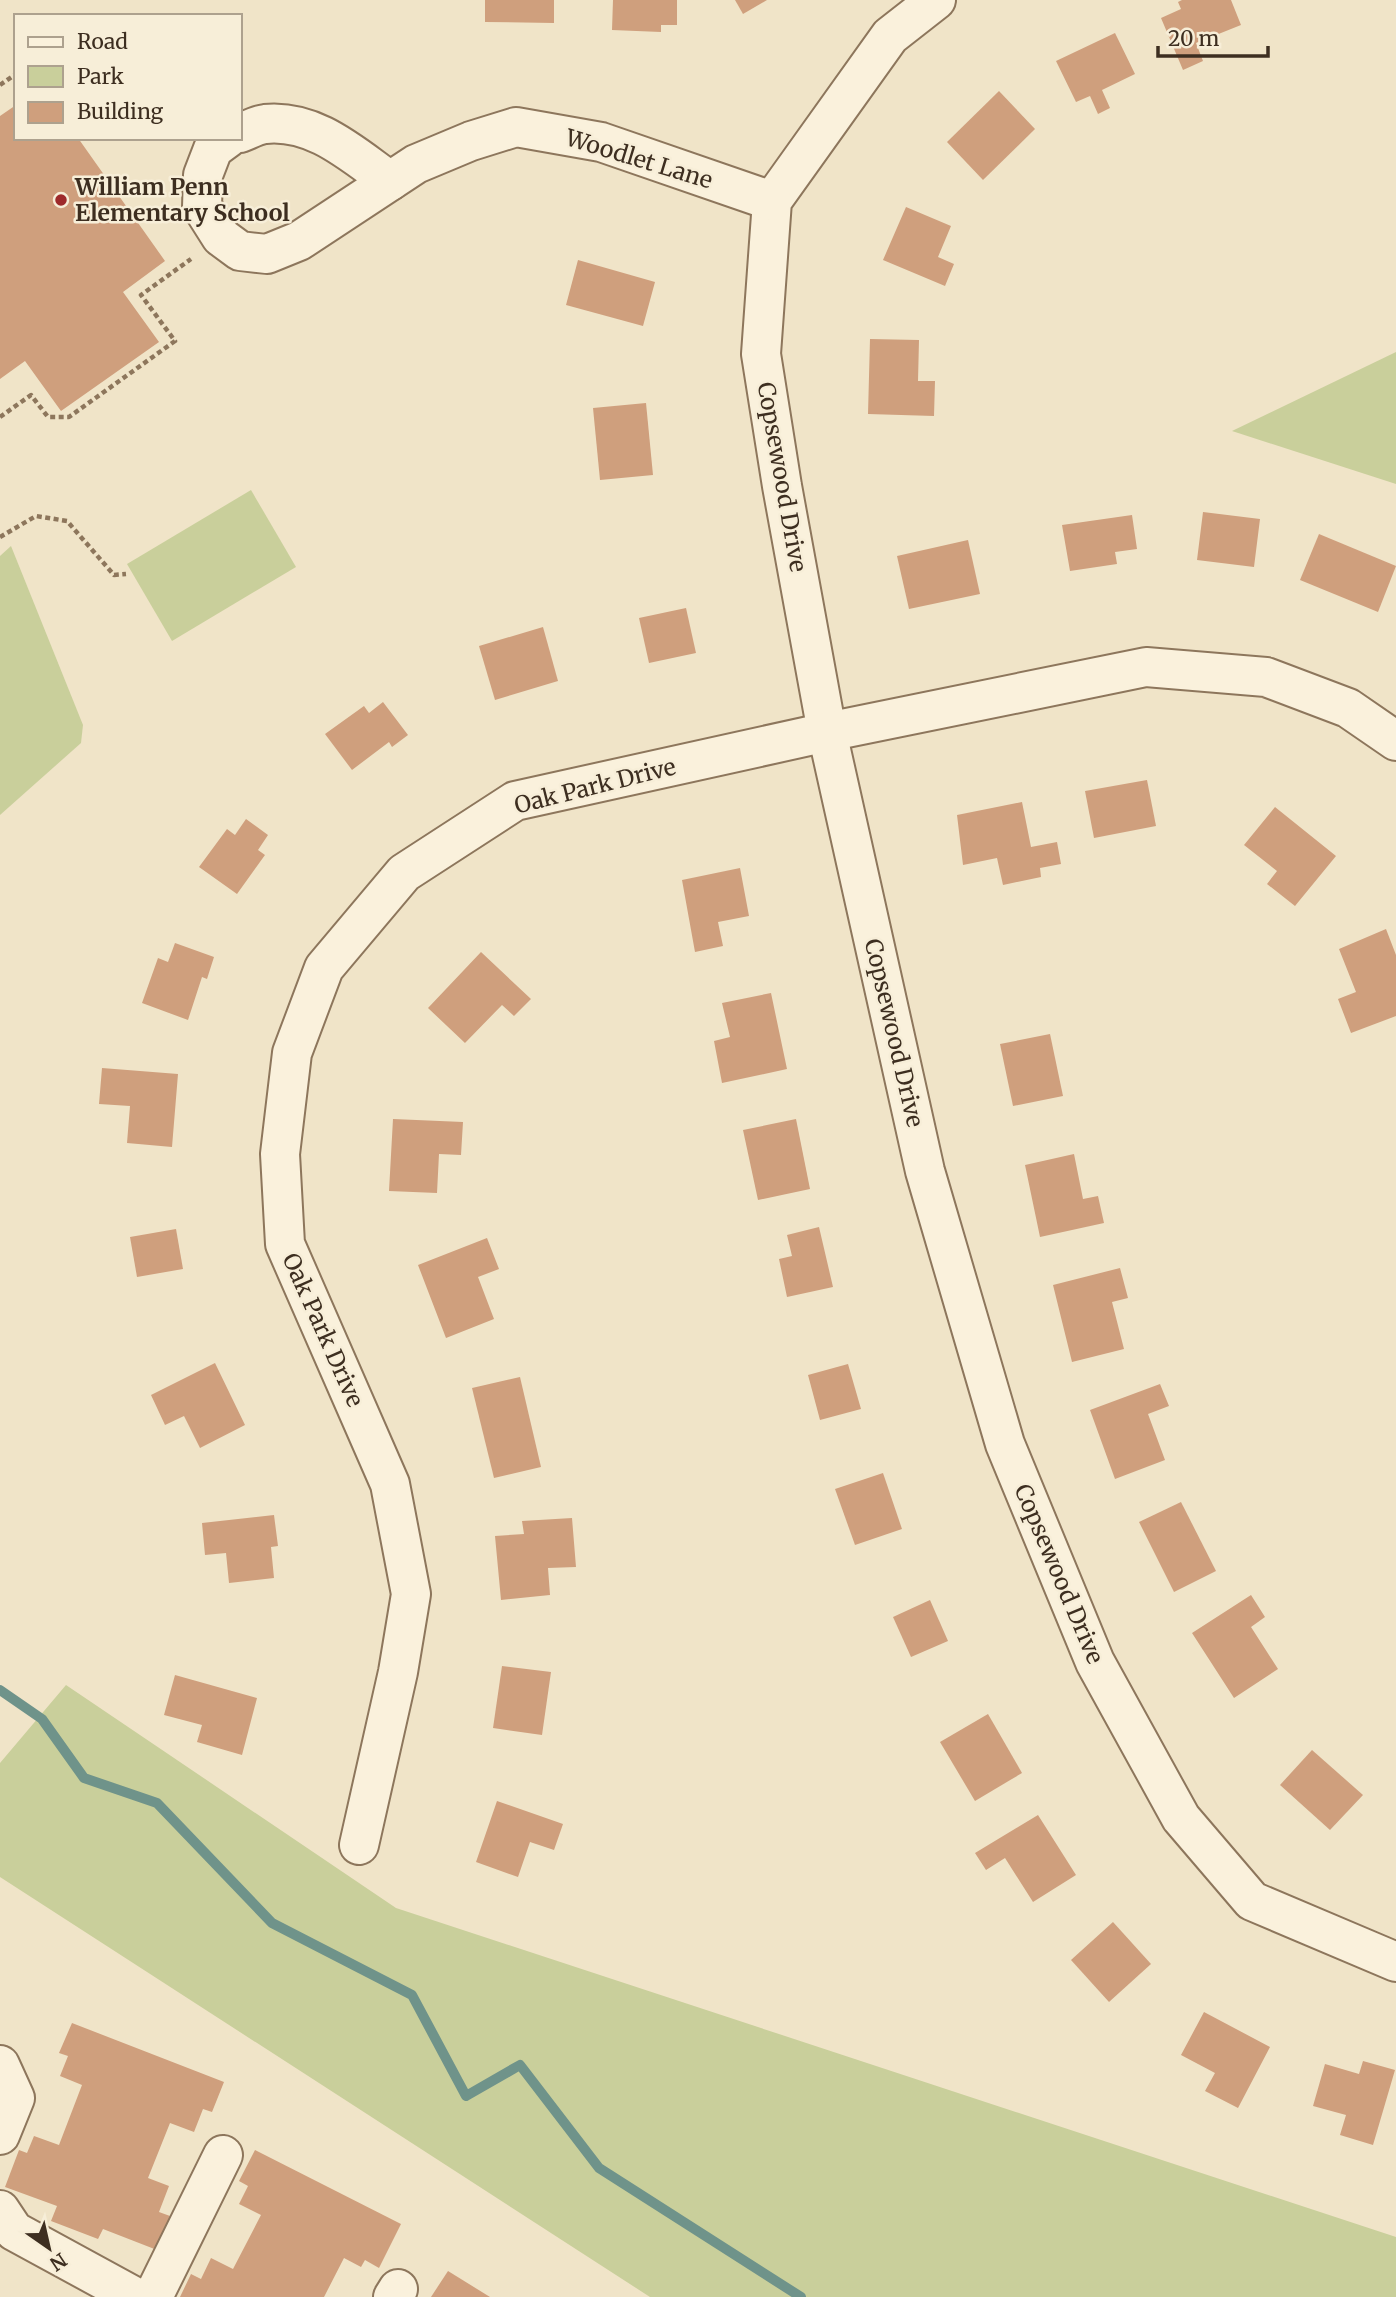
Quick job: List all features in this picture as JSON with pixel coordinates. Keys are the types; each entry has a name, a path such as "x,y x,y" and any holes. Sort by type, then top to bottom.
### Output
{"street":[{"path":"772,201 890,36 936,0"},
{"path":"242,132 264,124 296,127 324,135 390,181"},
{"name":"Woodlet Lane","path":"221,237 240,251 267,254 299,241 416,164 471,141 516,127 601,142 772,201"},
{"path":"221,237 202,207 203,175 213,149 225,140"},
{"name":"Copsewood Drive","path":"772,201 761,354 827,732 925,1171 1005,1444 1095,1662 1181,1818 1252,1901 1396,1962"},
{"name":"Oak Park Drive","path":"359,1845 398,1672 411,1594 390,1483 285,1244 280,1154 292,1053 324,968 404,873 515,801 827,732 1146,667 1266,677 1348,708 1396,741"},
{"path":"0,2065 15,2098 0,2135"},
{"path":"153,2297 223,2155"},
{"path":"0,2210 14,2231 135,2297"}],"path":[{"path":"0,417 31,395 48,417 69,417 175,341 141,295 221,237"},
{"path":"0,537 36,516 67,521 114,575 127,574"}],"green space":[{"path":"1396,352 1396,484 1232,431"},
{"path":"251,490 296,567 172,641 127,564"},
{"path":"11,546 83,725 81,743 0,815 0,556"},
{"path":"66,1685 396,1908 1396,2237 1396,2297 650,2297 0,1877 0,1763"}],"building":[{"path":"485,0 554,0 554,23 485,22"},
{"path":"613,0 677,0 677,25 661,25 661,32 612,30"},
{"path":"735,0 767,0 743,14"},
{"path":"1231,0 1241,25 1196,43 1203,61 1183,70 1161,18 1181,9 1178,2"},
{"path":"1115,33 1135,74 1102,90 1110,108 1098,114 1090,96 1076,102 1056,61"},
{"path":"999,91 1035,129 983,180 947,142"},
{"name":"William Penn Elementary School","path":"14,106 14,140 79,140 165,261 123,292 159,342 61,411 25,361 0,379 0,116"},
{"path":"906,207 951,226 938,257 954,264 945,286 883,260"},
{"path":"578,260 655,282 643,326 566,305"},
{"path":"870,339 919,340 918,381 935,381 934,416 868,414"},
{"path":"646,403 653,475 600,480 593,408"},
{"path":"1203,512 1260,519 1254,567 1197,560"},
{"path":"1132,515 1137,549 1115,552 1117,564 1070,571 1062,525"},
{"path":"1319,534 1396,566 1378,612 1300,580"},
{"path":"968,540 980,594 909,609 897,556"},
{"path":"686,608 696,653 649,663 639,618"},
{"path":"543,627 558,681 495,700 479,646"},
{"path":"383,702 408,735 392,747 389,742 352,770 325,734 364,706 369,713"},
{"path":"1147,780 1156,826 1094,838 1085,791"},
{"path":"1022,802 1031,847 1057,842 1061,864 1040,868 1041,877 1003,885 997,858 963,865 957,815"},
{"path":"1275,807 1336,856 1295,906 1267,884 1277,871 1244,845"},
{"path":"246,819 268,835 258,850 265,855 237,894 199,867 227,829 235,835"},
{"path":"740,868 749,916 718,922 723,946 695,952 682,880"},
{"path":"1386,929 1396,955 1396,1016 1351,1033 1338,999 1356,992 1339,949"},
{"path":"175,943 214,957 207,979 202,977 188,1020 142,1003 158,958 168,962"},
{"path":"481,952 531,999 514,1016 502,1005 465,1043 428,1008"},
{"path":"771,993 787,1069 722,1083 714,1041 730,1037 722,1003"},
{"path":"1050,1034 1063,1096 1013,1106 1000,1044"},
{"path":"102,1068 178,1074 172,1147 127,1143 130,1106 99,1104"},
{"path":"393,1119 463,1122 461,1155 439,1154 437,1193 389,1191"},
{"path":"796,1119 810,1189 758,1200 743,1130"},
{"path":"1074,1154 1083,1199 1098,1196 1104,1223 1040,1237 1025,1165"},
{"path":"819,1227 833,1287 787,1297 779,1259 792,1256 787,1235"},
{"path":"176,1229 183,1269 137,1277 130,1237"},
{"path":"487,1238 499,1269 478,1277 494,1319 446,1338 418,1265"},
{"path":"1120,1268 1128,1298 1112,1302 1124,1349 1072,1362 1053,1285"},
{"path":"215,1363 245,1425 200,1448 184,1416 165,1425 151,1395"},
{"path":"848,1364 861,1409 820,1420 808,1375"},
{"path":"520,1377 541,1467 494,1478 472,1388"},
{"path":"1160,1384 1169,1406 1148,1414 1165,1460 1115,1479 1090,1410"},
{"path":"883,1473 902,1529 855,1545 835,1489"},
{"path":"1181,1502 1216,1571 1174,1592 1139,1522"},
{"path":"274,1515 278,1546 271,1547 274,1578 229,1583 226,1553 205,1555 202,1523"},
{"path":"572,1518 576,1567 548,1568 550,1595 501,1600 495,1536 524,1534 522,1521"},
{"path":"1251,1595 1265,1617 1251,1627 1278,1669 1234,1698 1192,1633"},
{"path":"930,1600 948,1641 911,1657 893,1617"},
{"path":"502,1666 551,1672 542,1735 493,1728"},
{"path":"175,1675 257,1698 242,1755 197,1742 202,1725 164,1715"},
{"path":"988,1714 1022,1773 975,1801 940,1742"},
{"path":"1312,1750 1363,1795 1330,1830 1280,1785"},
{"path":"497,1801 563,1824 554,1850 530,1842 518,1877 476,1862"},
{"path":"1038,1815 1076,1875 1033,1902 1005,1858 986,1870 975,1853"},
{"path":"1113,1922 1151,1964 1109,2002 1071,1960"},
{"path":"1204,2012 1270,2047 1238,2108 1205,2091 1215,2073 1181,2055"},
{"path":"72,2023 224,2082 212,2112 203,2109 194,2132 170,2123 148,2178 169,2186 159,2212 170,2216 157,2250 103,2229 98,2239 51,2221 57,2206 5,2187 19,2150 27,2153 34,2136 59,2145 82,2085 60,2076 68,2056 59,2053"},
{"path":"1363,2061 1395,2070 1373,2145 1340,2135 1346,2115 1313,2106 1325,2064 1359,2074"},
{"path":"255,2150 401,2224 379,2268 365,2260 361,2267 344,2258 324,2297 180,2297 191,2274 201,2279 211,2258 233,2269 261,2215 239,2204 248,2186 239,2181"},
{"path":"448,2271 490,2297 431,2297"}],"waterway":[{"path":"0,1690 42,1719 84,1778 157,1803 272,1923 412,1995 466,2096 520,2065 599,2168 801,2297"}],"place":[{"name":"William Penn Elementary School","path":"61,200"}]}
